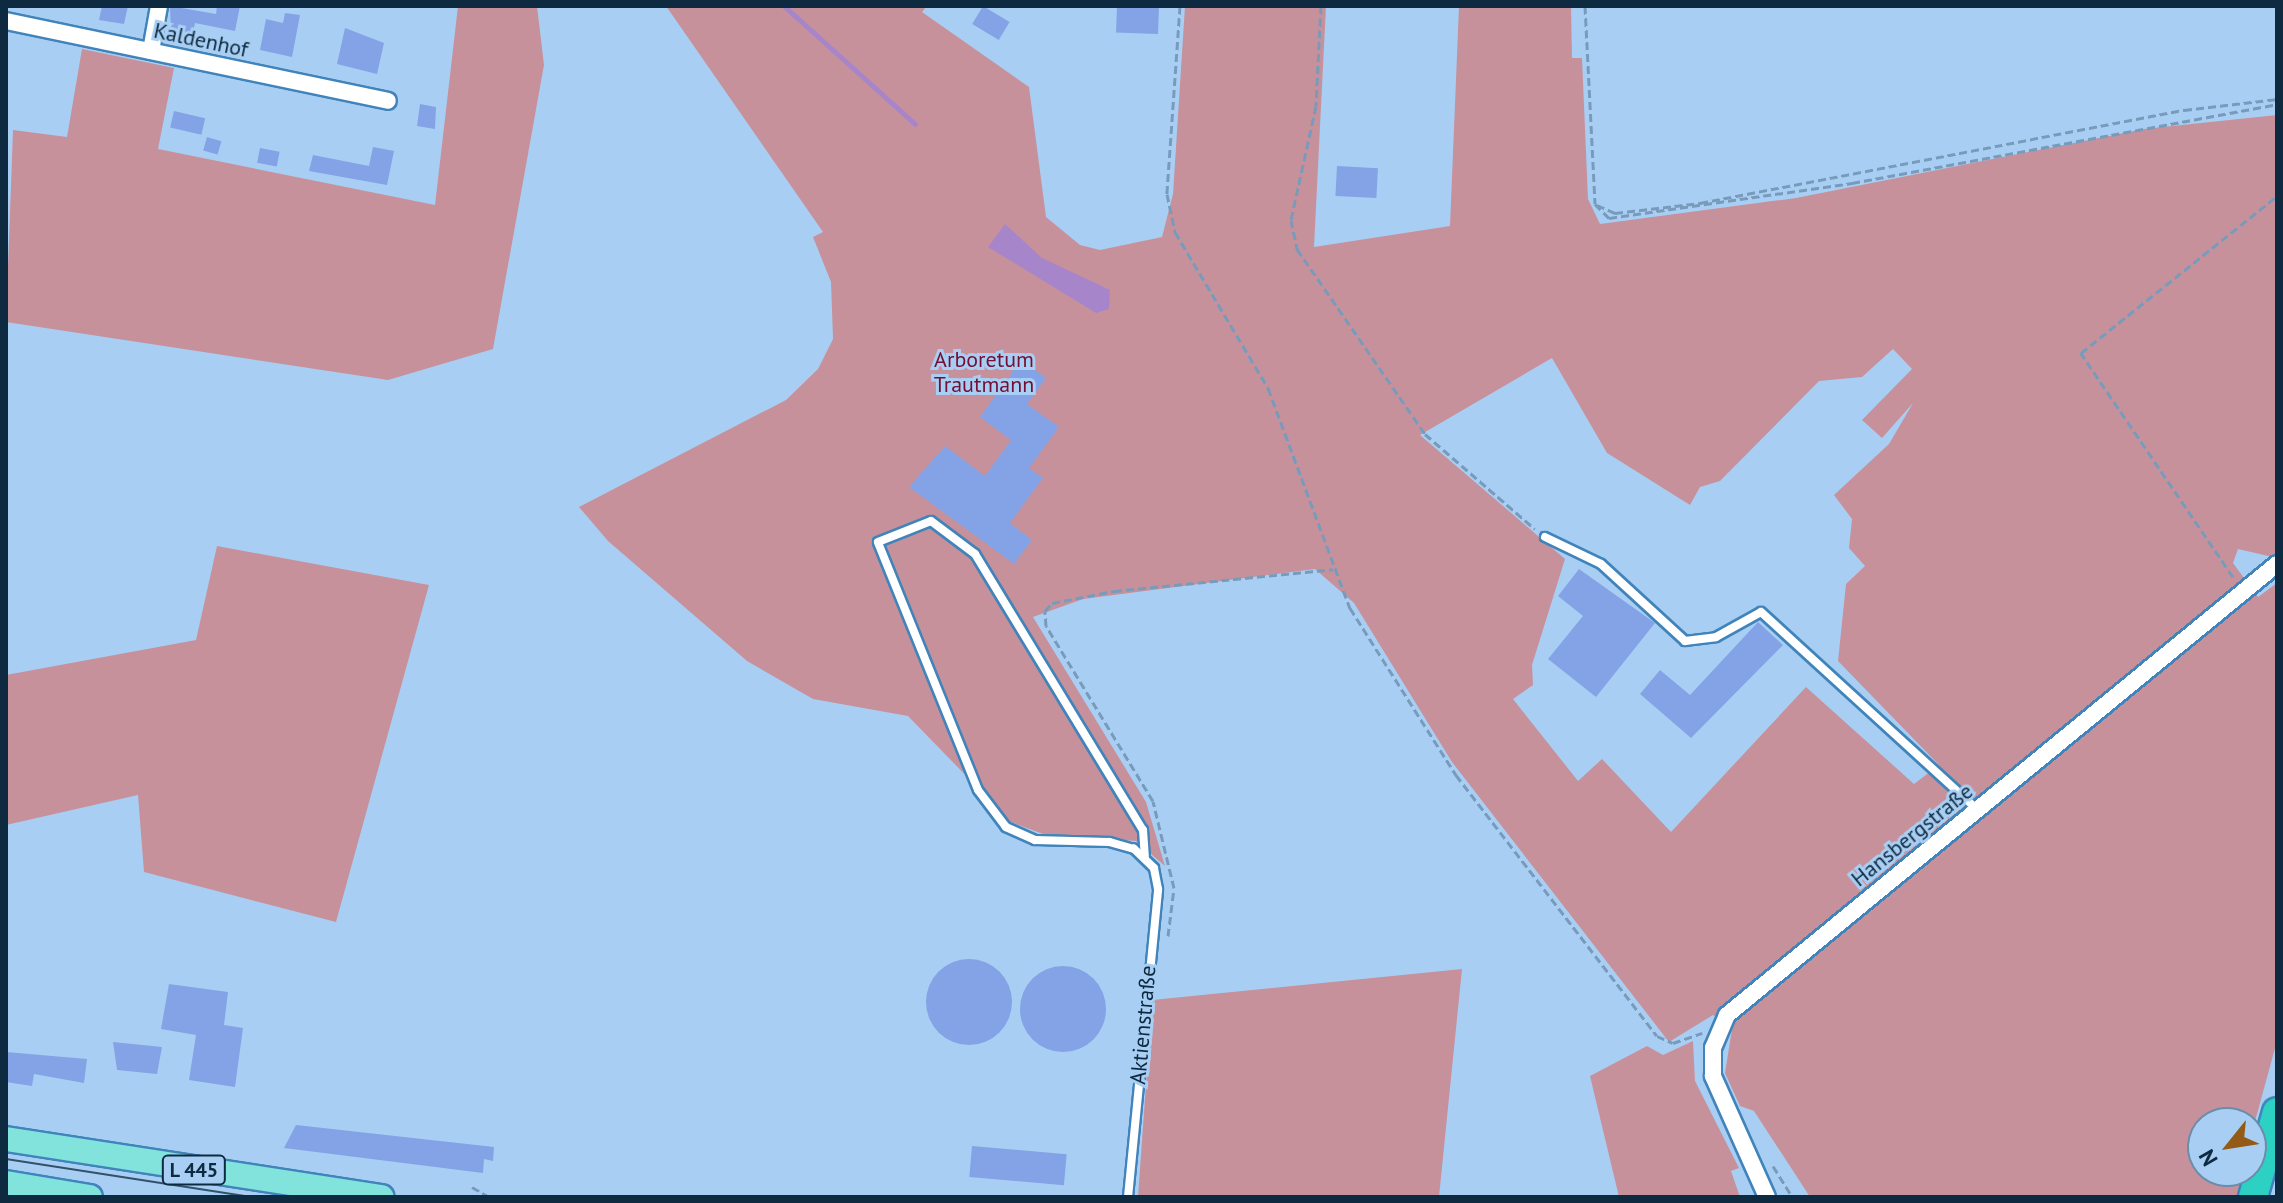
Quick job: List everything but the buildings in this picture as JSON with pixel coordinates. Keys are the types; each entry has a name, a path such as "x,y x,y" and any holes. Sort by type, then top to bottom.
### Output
{"highway":[{"path":"2253,1197 2277,1112"}],"main road":[{"name":"L 445","path":"6,1139 382,1197"},
{"path":"6,1183 90,1197"}],"street":[{"path":"151,51 159,6"},
{"name":"Kaldenhof","path":"6,21 388,101"},
{"name":"Hansbergstraße","path":"1720,1026 1977,809 2277,564"},
{"path":"1720,1026 1712,1063 1718,1099 1767,1197"}],"lane":[{"name":"Aktienstraße","path":"1128,1197 1158,889 1145,856 1143,830 975,554 931,521 878,542 978,790 1006,827 1035,840 1109,842 1145,856"},
{"path":"1545,537 1601,564 1685,641 1716,637 1761,612 1977,809"}],"path":[{"path":"1180,6 1167,194 1175,232 1268,388 1333,569 1362,631 1456,775 1657,1036 1673,1043 1720,1026"},
{"path":"1321,6 1316,106 1291,220 1297,249 1425,434 1545,537"},
{"path":"1585,6 1595,204 1609,218 1701,208 2277,101"},
{"path":"1595,204 1615,213 1653,211 2277,101"},
{"path":"2239,596 2229,567 2081,353 2277,196"},
{"path":"1167,946 1174,888 1153,801 1046,626 1045,611 1052,603 1114,591 1333,569"},
{"path":"472,1187 489,1197"}],"green space":[{"path":"458,6 537,6 544,65 493,349 388,380 6,322 13,130 67,137 82,49 174,68 158,149 435,205"},
{"name":"Arboretum Trautmann","path":"666,6 927,6 922,12 1029,87 1046,217 1080,245 1100,250 1162,237 1173,194 1185,6 1326,6 1314,247 1450,226 1459,6 1571,6 1572,58 1582,58 1588,199 1600,224 1796,198 2144,129 2277,115 2277,558 2238,549 2233,563 2258,597 2277,583 2277,1041 2259,1107 2187,1107 2187,1187 2239,1187 2237,1197 1810,1197 1754,1111 1740,1106 1725,1073 1732,1029 1713,1015 1669,1042 1452,762 1354,603 1315,569 1083,599 1033,617 1146,802 1165,866 1136,841 1043,834 1011,822 908,716 813,699 747,661 608,541 579,507 786,400 818,369 833,339 831,282 813,237 823,232","holes":["1893,349 1912,369 1862,420 1882,438 1913,403 1889,444 1834,495 1852,519 1849,548 1865,566 1846,584 1838,661 1939,765 1914,784 1806,687 1671,832 1602,759 1578,781 1513,699 1533,685 1532,665 1565,559 1420,435 1552,358 1607,453 1690,505 1700,487 1720,481 1819,381 1862,377"]},
{"path":"217,546 429,585 336,922 144,872 138,795 6,825 6,675 196,640"},
{"path":"1462,969 1439,1197 1138,1197 1152,1000"},
{"path":"1693,1041 1695,1081 1739,1168 1731,1171 1740,1197 1619,1197 1590,1076 1647,1046 1663,1055"}],"shaded area":[{"path":"1005,224 1042,258 1110,290 1109,309 1096,313 988,247"}],"waterway":[{"path":"784,6 915,124"}],"tram line":[{"path":"6,1159 251,1197"}]}
